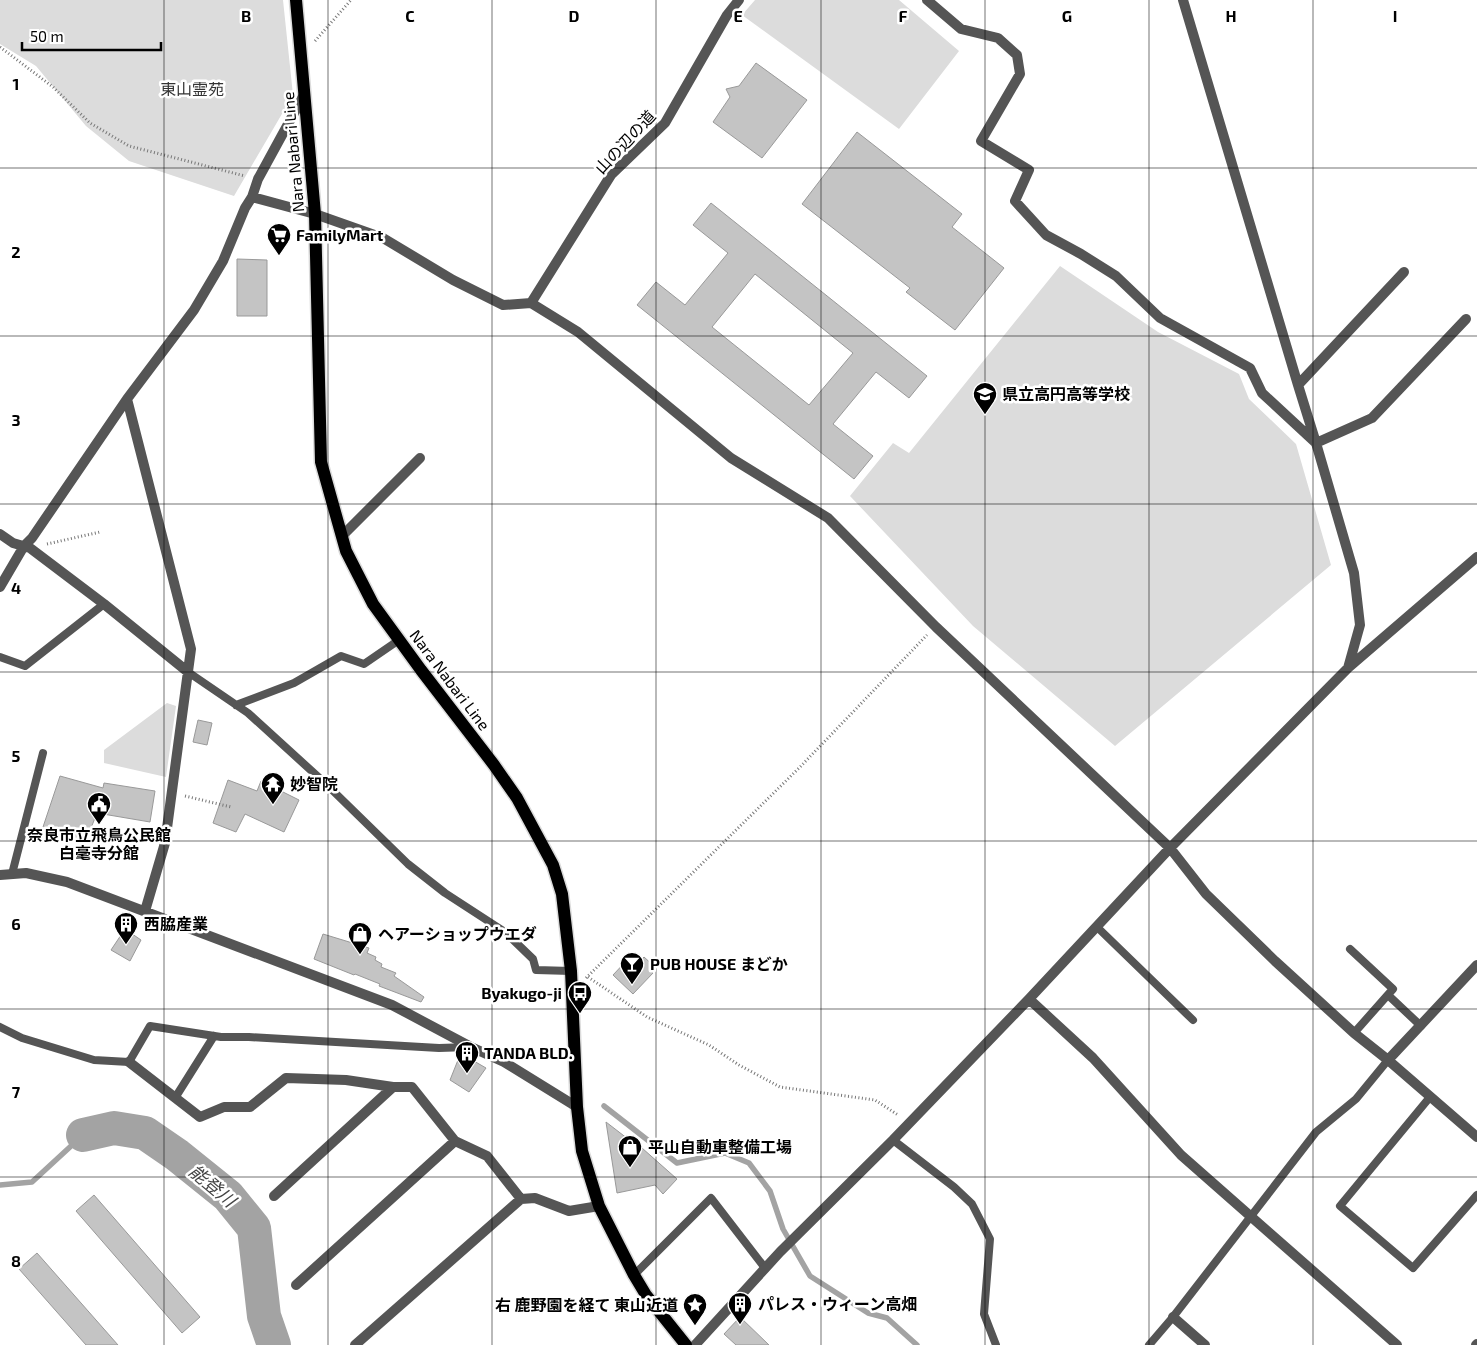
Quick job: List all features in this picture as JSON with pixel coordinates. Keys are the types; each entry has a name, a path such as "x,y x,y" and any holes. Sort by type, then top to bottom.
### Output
{"main road":[{"name":"Nara Nabari Line","path":"295,1 315,214 321,462 346,551 373,604 421,670 494,764 517,798 553,865 562,894 571,977 577,1107 582,1151 599,1206 634,1275 646,1295 686,1345"}],"street":[{"name":"山の辺の道","path":"531,303 611,175 665,123 726,15 740,0"},
{"path":"927,0 961,29 998,38 1017,55 1020,74 981,140 1029,170 1015,201 1046,235 1116,276 1160,318 1250,368 1262,393 1316,443"},
{"path":"1183,0 1354,574 1360,625 1348,668"},
{"path":"0,587 127,399 194,310 223,261 245,208 252,197 258,179 305,93"},
{"path":"252,197 315,214 382,238 453,280 503,305 531,303 578,332 731,458 828,518 936,627 1170,848 1206,894 1274,961 1354,1033 1476,1135"},
{"path":"1298,385 1404,272"},
{"path":"1316,443 1372,418 1466,319"},
{"path":"127,399 191,649 165,843 145,911"},
{"path":"342,536 420,458"},
{"path":"0,534 12,544 27,547 104,604 188,672"},
{"path":"695,1345 794,1237 892,1140 1029,999 1170,848 1348,668 1477,557"},
{"path":"0,875 26,873 67,882 392,1005 471,1047 504,1062 577,1107"},
{"path":"1388,1060 1477,965"},
{"path":"1029,999 1093,1058 1181,1155 1397,1345"},
{"path":"129,1062 200,1117 224,1107 250,1106 286,1078 346,1080 393,1087 412,1087 455,1141 487,1156 522,1199"},
{"path":"274,1196 393,1087"},
{"path":"296,1285 455,1141"},
{"path":"355,1345 522,1199 535,1198 569,1211 599,1206"},
{"path":"1173,1317 1204,1345"}],"lane":[{"path":"0,657 25,666 104,604"},
{"path":"236,704 294,683 341,656 364,664 399,640"},
{"path":"188,672 248,712 326,784 408,864 445,893 505,932 533,959 536,970 571,977"},
{"path":"12,874 43,752"},
{"path":"1097,927 1193,1020"},
{"path":"1350,949 1393,989 1354,1033"},
{"path":"1388,995 1421,1026"},
{"path":"0,1028 22,1038 94,1060 129,1062 150,1026 214,1036 439,1048 471,1047"},
{"path":"175,1098 214,1036"},
{"path":"1149,1345 1173,1317 1316,1132 1356,1099 1388,1060"},
{"path":"1430,1097 1340,1206 1413,1268 1477,1195"},
{"path":"892,1140 954,1187 972,1204 990,1239 984,1314 996,1345"},
{"path":"634,1275 710,1198 765,1268"}],"path":[{"path":"301,56 351,0"},
{"path":"0,47 53,86 90,123 129,146 258,179"},
{"path":"27,547 100,532"},
{"path":"588,977 800,767 936,627"},
{"path":"172,793 231,807"},
{"path":"571,977 588,977 646,1017 709,1045 739,1065 780,1087 874,1100 909,1122"}],"green space":[{"name":"東山霊苑","path":"0,0 283,0 293,95 234,196 129,161 86,126 36,66 0,44"},
{"path":"755,0 899,0 959,51 899,129 742,15"},
{"path":"1060,266 1158,332 1239,374 1249,399 1296,444 1331,565 1115,746 973,626 850,496 893,443 909,453"},
{"path":"167,703 176,706 166,777 104,763 104,750"}],"building":[{"path":"756,63 807,100 762,158 713,122 730,97 726,89 739,86"},
{"path":"857,132 962,214 952,227 1004,268 955,330 906,292 910,288 802,204"},
{"path":"711,203 927,376 909,398 876,372 833,424 873,456 854,479 637,305 656,282 685,305 728,253 693,225","holes":["755,274 853,353 809,405 712,327"]},
{"path":"237,259 267,260 267,316 237,316"},
{"path":"198,720 212,723 207,745 193,742"},
{"path":"60,776 103,788 104,783 155,791 150,822 97,813 85,843 42,830"},
{"path":"228,780 257,791 261,781 299,800 284,832 245,814 236,832 213,823"},
{"name":"西脇産業","path":"125,929 141,940 130,961 111,950"},
{"path":"323,934 369,948 367,953 376,957 375,960 382,964 381,967 396,973 394,976 424,997 421,1002 314,959"},
{"name":"PUB HOUSE まどか","path":"644,957 655,967 650,971 653,973 633,994 613,975 629,958 637,965"},
{"name":"TANDA BLD.","path":"467,1057 486,1068 469,1092 450,1080 458,1060 461,1062"},
{"path":"606,1122 642,1148 677,1179 663,1194 655,1185 617,1193"},
{"path":"94,1195 200,1317 182,1333 76,1211"},
{"path":"37,1253 118,1345 86,1345 19,1269"},
{"name":"パレス・ウィーン高畑","path":"740,1317 769,1345 736,1345 724,1334"}],"waterway":[{"path":"604,1106 677,1163 725,1153 749,1163 770,1191 783,1229 810,1276 868,1313 887,1318 917,1345"},
{"name":"能登川","path":"83,1135 114,1128 145,1133 177,1155 228,1196 254,1228 264,1316 274,1345"},
{"path":"0,1185 32,1182 83,1135"}],"place":[{"name":"FamilyMart","path":"279,256"},
{"name":"県立高円高等学校","path":"985,415"},
{"name":"妙智院","path":"273,805"},
{"name":"奈良市立飛鳥公民館 白毫寺分館","path":"99,825"},
{"name":"西脇産業","path":"126,945"},
{"name":"ヘアーショップウエダ","path":"360,955"},
{"name":"PUB HOUSE まどか","path":"632,985"},
{"name":"Byakugo-ji","path":"580,1014"},
{"name":"TANDA BLD.","path":"467,1074"},
{"name":"平山自動車整備工場","path":"630,1168"},
{"name":"パレス・ウィーン高畑","path":"740,1325"},
{"name":"右 鹿野園を経て 東山近道","path":"695,1326"}]}
